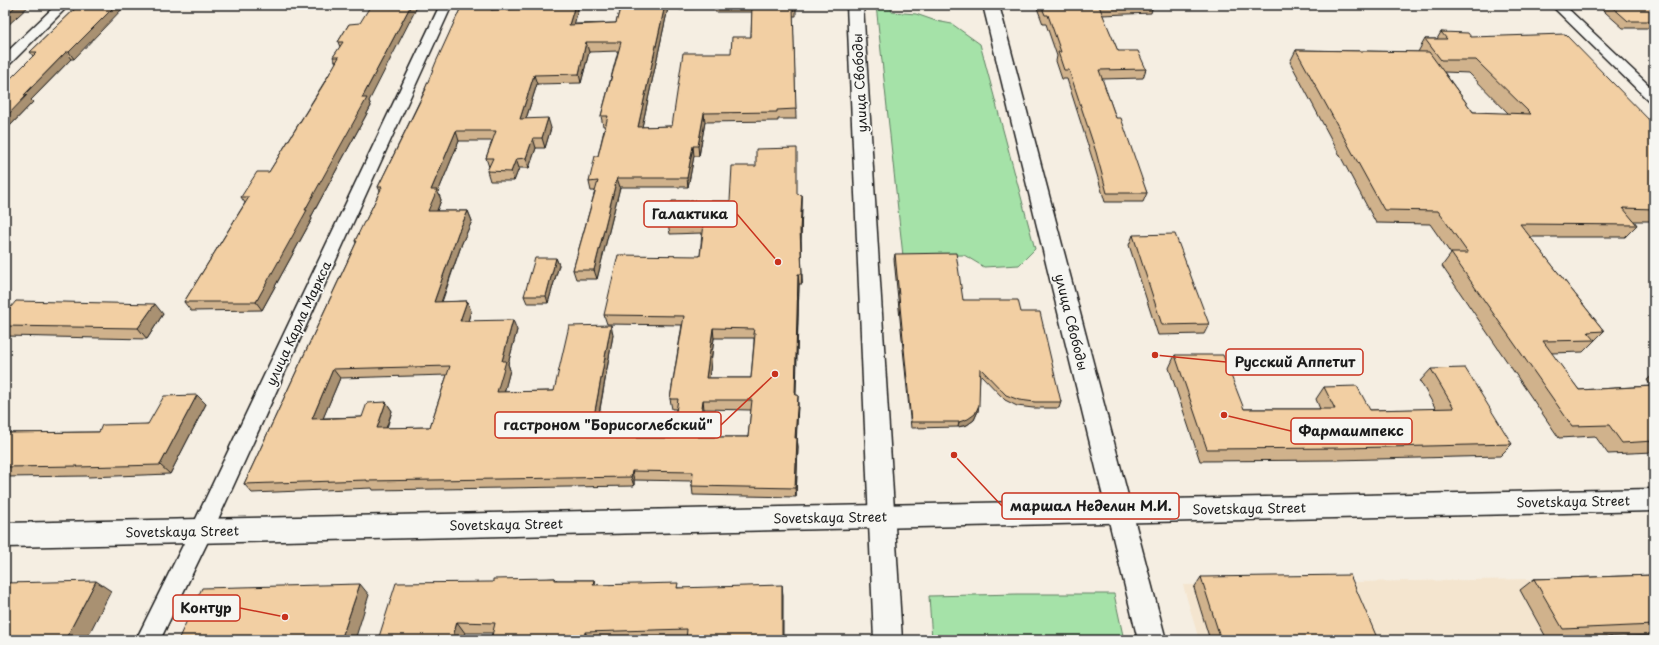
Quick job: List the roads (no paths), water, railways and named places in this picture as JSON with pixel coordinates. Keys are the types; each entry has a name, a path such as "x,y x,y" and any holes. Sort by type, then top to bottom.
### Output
{"main road":[{"name":"улица Свободы","path":"855,5 888,640"},
{"name":"улица Свободы","path":"991,5 1152,640"},
{"name":"Sovetskaya Street","path":"5,535 1654,500"}],"street":[{"path":"5,61 63,5"},
{"name":"улица Карла Маркса","path":"148,640 202,530 446,5"},
{"path":"1557,5 1654,98"}],"place":[{"name":"Галактика","path":"778,262"},
{"name":"Русский Аппетит","path":"1155,355"},
{"name":"гастроном \"Борисоглебский\"","path":"775,374"},
{"name":"Фармаимпекс","path":"1224,415"},
{"name":"маршал Неделин М.И.","path":"954,455"},
{"name":"Контур","path":"285,617"}]}
